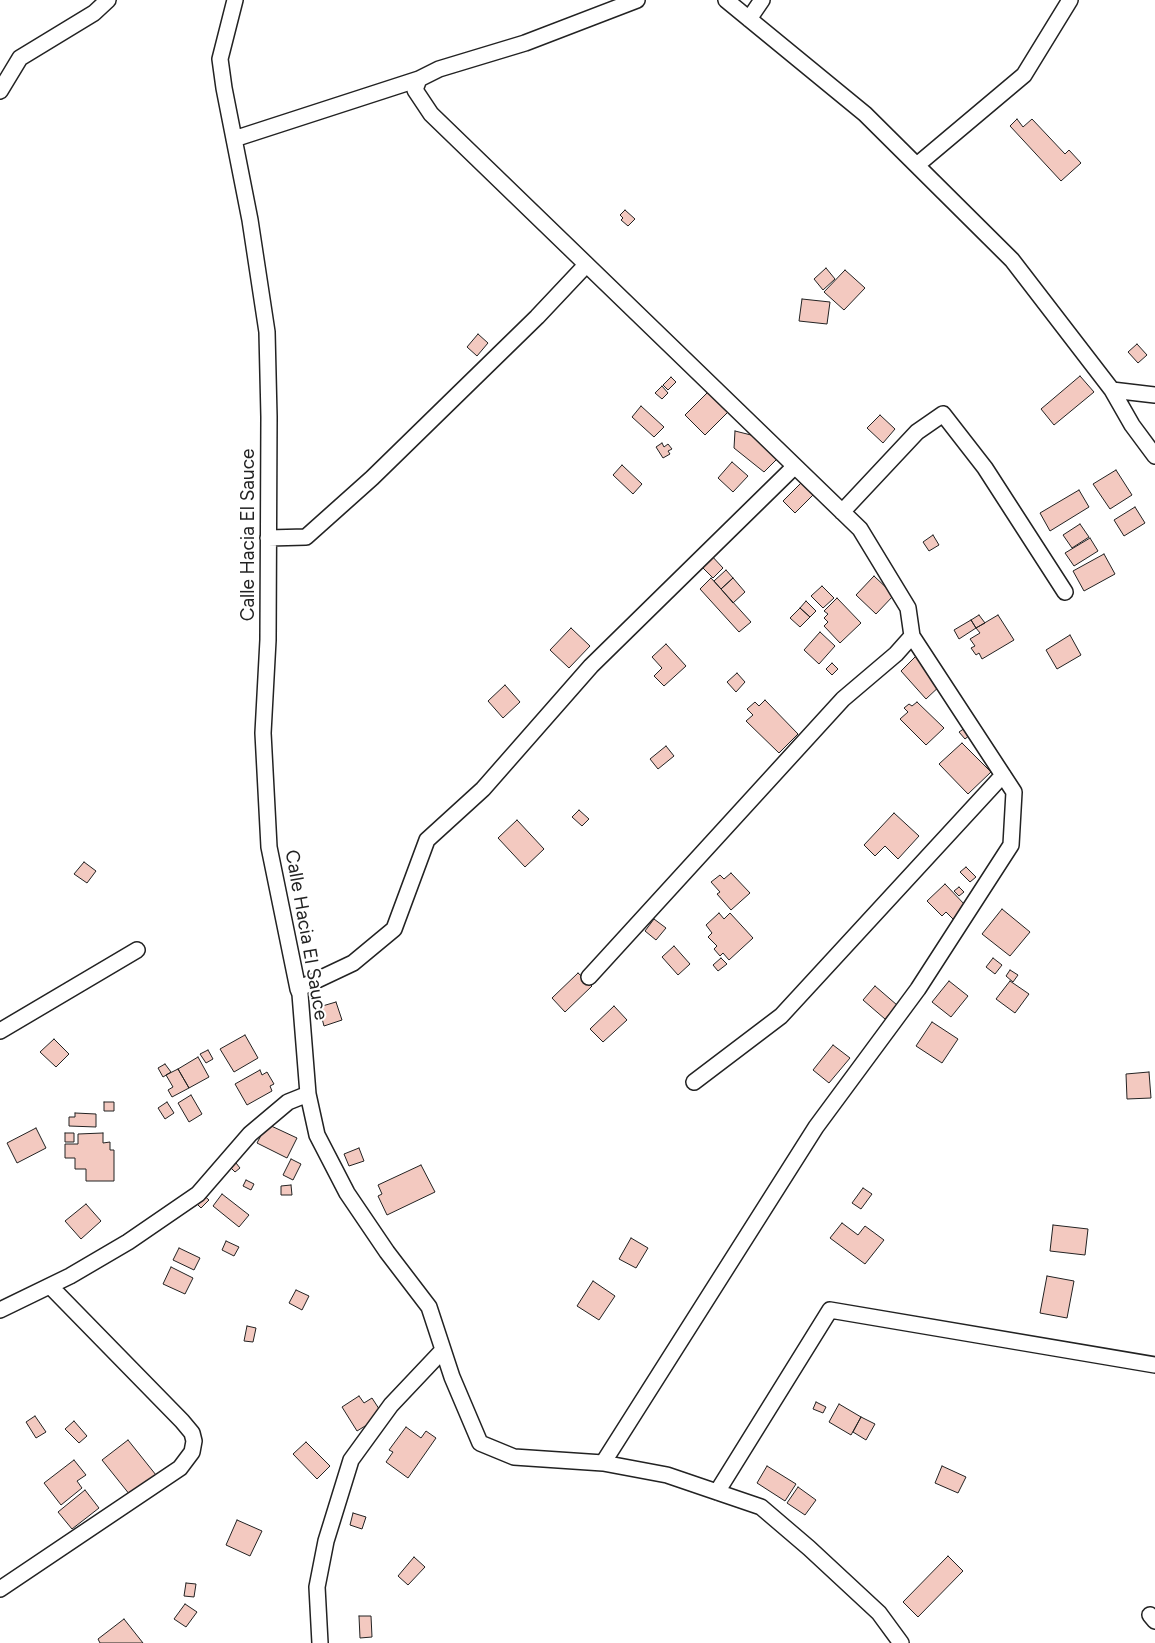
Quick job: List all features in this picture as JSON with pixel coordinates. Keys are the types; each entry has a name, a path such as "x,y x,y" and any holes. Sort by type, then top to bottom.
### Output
{"street":[{"path":"0,91 20,58 94,13 108,0"},
{"name":"Calle Hacia El Sauce","path":"236,0 220,58 224,88 250,220 267,332 269,417 268,640 263,733 269,847 300,994 308,1094 317,1136 343,1185 387,1252 429,1307 452,1378 480,1443 514,1457 603,1463 667,1475 761,1507 809,1548 879,1614 901,1643"},
{"path":"234,139 419,79 439,69 524,43 637,0"},
{"path":"726,0 865,114 1012,260 1112,390 1132,425 1155,456"},
{"path":"750,19 762,0"},
{"path":"917,165 1024,75 1070,0"},
{"path":"419,79 415,90 431,114 860,529 908,608 912,636 1014,792 1011,845 918,989 816,1127 603,1463"},
{"path":"268,538 306,537 372,478 537,317 586,264"},
{"path":"1112,390 1155,395"},
{"path":"842,512 917,432 943,414 985,468 1065,592"},
{"path":"298,989 353,963 394,930 428,840 483,789 591,666 794,467"},
{"path":"589,977 843,699 896,654 912,636"},
{"path":"694,1082 781,1016 1003,775"},
{"path":"0,1032 137,950"},
{"path":"0,1310 70,1276 128,1242 198,1194 250,1134 288,1102 308,1094"},
{"path":"0,1589 180,1468 192,1452 194,1441 192,1433 182,1422 50,1286"},
{"path":"717,1492 830,1310 1155,1365"},
{"path":"320,1643 316,1587 326,1541 350,1460 391,1405 443,1350"}],"building":[{"path":"1017,119 1023,127 1032,119 1065,154 1069,150 1081,163 1061,181 1010,126"},
{"path":"625,210 635,219 628,226 621,220 623,218 620,215"},
{"path":"826,268 835,279 823,290 814,279"},
{"path":"845,270 865,288 844,310 824,292"},
{"path":"802,299 830,302 827,324 799,321"},
{"path":"478,334 488,343 477,356 467,347"},
{"path":"1137,344 1147,355 1138,363 1128,352"},
{"path":"1080,376 1094,392 1054,425 1041,409"},
{"path":"671,377 676,382 668,390 663,385"},
{"path":"662,386 668,393 662,399 655,393"},
{"path":"710,390 730,410 705,435 685,415"},
{"path":"641,406 664,427 654,437 632,417"},
{"path":"880,415 895,429 883,443 867,428"},
{"path":"735,431 751,435 777,459 764,472 734,448"},
{"path":"662,443 664,447 668,444 672,449 668,451 670,454 663,458 656,447"},
{"path":"732,462 748,476 733,492 718,478"},
{"path":"622,465 642,484 633,494 613,475"},
{"path":"1116,470 1132,495 1110,509 1093,484"},
{"path":"801,483 813,495 795,513 783,501"},
{"path":"1079,490 1089,507 1050,531 1040,513"},
{"path":"1135,507 1145,523 1124,536 1114,520"},
{"path":"1080,524 1089,537 1072,548 1063,535"},
{"path":"933,535 939,545 929,551 923,542"},
{"path":"1090,538 1098,551 1074,566 1065,553"},
{"path":"710,554 723,568 713,578 702,567"},
{"path":"1104,554 1115,574 1084,591 1073,571"},
{"path":"726,570 733,578 721,589 714,581"},
{"path":"874,576 894,595 876,614 856,595"},
{"path":"711,578 751,622 739,632 700,589"},
{"path":"733,578 745,592 733,603 721,589"},
{"path":"822,586 834,598 823,608 811,596"},
{"path":"837,598 861,623 840,643 824,626 828,622 824,618 828,614 824,611"},
{"path":"806,601 816,611 810,617 800,608"},
{"path":"800,608 810,617 800,627 790,618"},
{"path":"979,615 985,623 976,628 971,620"},
{"path":"998,615 1014,640 982,659 979,653 976,655 971,648 975,646 970,639 980,633 976,628"},
{"path":"971,620 976,628 959,639 954,630"},
{"path":"571,628 590,646 569,668 550,650"},
{"path":"820,632 835,646 819,664 804,650"},
{"path":"1070,635 1081,655 1057,669 1046,650"},
{"path":"666,644 686,666 664,686 654,676 662,668 652,657"},
{"path":"917,655 943,683 926,699 901,671"},
{"path":"832,663 838,669 832,675 826,669"},
{"path":"737,673 745,682 736,692 727,682"},
{"path":"505,685 520,702 503,718 488,701"},
{"path":"765,700 798,734 779,753 746,721 753,715 747,709 755,702 759,706"},
{"path":"917,702 944,728 926,745 900,719 908,712 904,708 909,704 912,706"},
{"path":"965,728 971,734 965,739 959,732"},
{"path":"962,743 991,772 968,794 939,764"},
{"path":"666,746 674,756 658,769 650,759"},
{"path":"579,810 589,819 582,826 572,817"},
{"path":"894,813 919,836 898,859 885,846 875,856 864,845"},
{"path":"517,820 544,849 525,867 498,838"},
{"path":"84,862 96,871 87,883 74,874"},
{"path":"966,867 976,877 970,882 960,872"},
{"path":"731,873 750,893 731,910 717,894 720,892 711,882 720,875 724,879"},
{"path":"945,884 966,906 953,919 946,912 942,916 927,901"},
{"path":"959,887 964,892 959,896 954,891"},
{"path":"1002,909 1030,932 1010,956 982,934"},
{"path":"719,913 724,919 730,913 753,938 729,960 723,953 720,956 714,949 717,946 708,937 712,933 706,925"},
{"path":"654,919 666,928 656,940 645,931"},
{"path":"674,946 690,964 678,975 662,957"},
{"path":"721,958 727,964 718,971 713,965"},
{"path":"993,958 1002,965 995,974 986,967"},
{"path":"1010,970 1018,975 1013,982 1006,976"},
{"path":"578,973 592,986 565,1012 552,998"},
{"path":"949,981 968,996 951,1017 932,1002"},
{"path":"1010,981 1029,994 1015,1013 996,999"},
{"path":"875,986 897,1005 885,1019 863,1000"},
{"path":"336,1002 342,1020 324,1026 319,1007"},
{"path":"614,1006 627,1020 603,1042 590,1029"},
{"path":"932,1022 958,1039 942,1063 916,1046"},
{"path":"245,1035 258,1058 234,1072 220,1049"},
{"path":"54,1039 69,1054 56,1067 40,1052"},
{"path":"833,1045 850,1058 829,1083 813,1070"},
{"path":"208,1050 213,1059 206,1063 200,1054"},
{"path":"198,1057 209,1077 189,1088 178,1069"},
{"path":"165,1064 171,1072 163,1077 158,1068"},
{"path":"178,1069 189,1088 172,1097 168,1090 173,1087 166,1075"},
{"path":"260,1070 262,1075 267,1072 274,1084 270,1086 272,1091 247,1105 235,1084"},
{"path":"1149,1072 1151,1098 1127,1099 1126,1074"},
{"path":"191,1095 202,1114 189,1122 178,1103"},
{"path":"104,1102 114,1102 114,1111 104,1111"},
{"path":"167,1102 174,1113 165,1119 158,1108"},
{"path":"75,1113 96,1114 96,1127 69,1126 69,1117 75,1117"},
{"path":"267,1124 297,1138 287,1158 257,1143"},
{"path":"36,1128 46,1148 17,1163 7,1143"},
{"path":"65,1133 74,1133 74,1142 65,1142"},
{"path":"103,1133 103,1143 110,1142 110,1150 114,1150 114,1181 86,1181 86,1169 75,1169 75,1158 65,1158 65,1144 78,1144 78,1134"},
{"path":"359,1148 364,1161 349,1166 344,1154"},
{"path":"291,1159 301,1164 293,1180 283,1175"},
{"path":"236,1163 240,1168 235,1172 231,1168"},
{"path":"421,1165 435,1192 387,1215 378,1196 382,1194 378,1185"},
{"path":"246,1180 254,1184 251,1190 243,1186"},
{"path":"291,1185 292,1195 281,1195 281,1186"},
{"path":"863,1188 872,1194 861,1209 852,1203"},
{"path":"201,1193 209,1200 201,1208 194,1201"},
{"path":"222,1194 249,1215 239,1227 213,1206"},
{"path":"86,1204 101,1221 81,1239 65,1221"},
{"path":"842,1223 858,1235 865,1226 884,1240 865,1264 830,1238"},
{"path":"1053,1225 1088,1229 1085,1255 1050,1251"},
{"path":"631,1238 648,1248 636,1268 619,1259"},
{"path":"226,1241 239,1247 234,1256 222,1250"},
{"path":"179,1248 200,1258 194,1270 173,1260"},
{"path":"171,1267 193,1278 185,1294 163,1284"},
{"path":"1047,1276 1074,1281 1067,1318 1040,1313"},
{"path":"593,1281 615,1296 599,1320 577,1306"},
{"path":"296,1290 309,1296 302,1310 289,1303"},
{"path":"247,1326 256,1328 253,1342 244,1341"},
{"path":"359,1396 364,1403 372,1398 383,1415 357,1431 342,1407"},
{"path":"816,1402 826,1407 823,1413 813,1409"},
{"path":"839,1404 861,1417 851,1435 829,1422"},
{"path":"35,1416 46,1432 36,1438 26,1422"},
{"path":"861,1417 875,1424 866,1440 853,1432"},
{"path":"74,1421 87,1436 79,1443 65,1429"},
{"path":"406,1427 421,1438 426,1431 436,1438 408,1478 386,1462 393,1452 389,1450"},
{"path":"128,1440 156,1475 130,1495 102,1460"},
{"path":"306,1442 330,1466 317,1479 293,1454"},
{"path":"74,1460 86,1475 77,1481 82,1488 61,1505 44,1483"},
{"path":"767,1466 796,1484 785,1501 757,1483"},
{"path":"942,1466 966,1477 958,1493 935,1483"},
{"path":"798,1487 816,1500 805,1515 787,1503"},
{"path":"85,1490 99,1508 72,1529 58,1512"},
{"path":"353,1513 366,1517 362,1529 350,1525"},
{"path":"237,1520 262,1531 250,1556 226,1545"},
{"path":"948,1556 963,1571 918,1617 903,1602"},
{"path":"414,1557 425,1567 408,1585 398,1576"},
{"path":"186,1583 196,1584 194,1597 184,1596"},
{"path":"185,1604 197,1612 186,1627 174,1619"},
{"path":"359,1616 371,1616 372,1637 360,1638"},
{"path":"124,1619 143,1643 100,1643 98,1639"}]}
